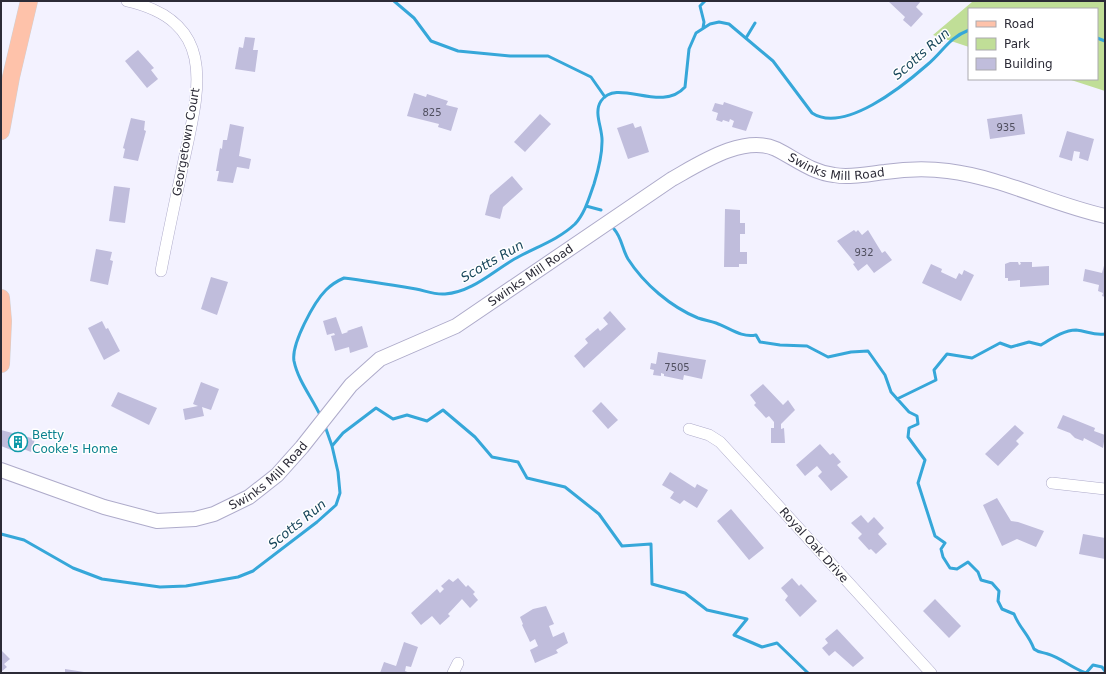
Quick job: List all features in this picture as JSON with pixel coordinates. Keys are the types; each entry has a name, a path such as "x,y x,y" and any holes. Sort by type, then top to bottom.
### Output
{"main road":[{"path":"1,131 11,76 29,1"},
{"path":"1,298 3,321 1,364"}],"street":[{"name":"Georgetown Court","path":"126,1 151,7 174,22 184,33 191,45 197,73 194,113 161,271"},
{"name":"Swinks Mill Road","path":"1,470 136,517 157,521 183,521 214,514 249,497 277,475 351,385 380,359 456,326 672,179 706,160 740,147 766,146 776,149 802,165 817,171 834,175 850,176 919,170 972,174 1105,216"},
{"name":"Royal Oak Drive","path":"689,429 709,435 720,442 931,673"},
{"path":"1052,483 1105,489"},
{"path":"453,673 458,663"}],"green space":[{"path":"1105,1 1105,91 1071,80 1098,80 1098,8 968,8 968,47 933,35 972,2"}],"building":[{"path":"888,1 921,1 916,7 923,14 911,27 903,20 905,17"},
{"path":"245,37 255,38 253,50 258,50 255,72 235,69 239,47 243,48"},
{"path":"138,50 154,68 151,70 158,79 147,88 125,61"},
{"path":"414,93 426,97 427,94 448,101 446,105 458,108 451,131 438,127 439,124 407,116"},
{"path":"724,102 753,112 746,131 732,127 734,121 730,119 729,122 716,120 718,113 712,111 715,103 723,105"},
{"path":"540,114 551,124 525,152 514,142"},
{"path":"1022,114 1025,134 990,139 987,119"},
{"path":"131,118 145,121 144,130 146,131 138,161 123,158 125,149 123,148"},
{"path":"633,123 635,128 641,126 649,152 628,159 617,128"},
{"path":"230,124 244,127 239,156 251,159 249,169 237,167 233,183 217,181 219,171 216,171 220,148 222,149 223,140 227,140"},
{"path":"1067,131 1094,139 1088,161 1079,158 1080,152 1074,151 1072,161 1059,157"},
{"path":"512,176 523,189 503,207 500,219 485,215 490,195"},
{"path":"114,186 130,188 125,223 109,221"},
{"path":"725,209 740,210 740,223 745,223 745,234 740,234 740,252 747,252 747,264 739,264 739,267 724,267"},
{"path":"854,230 856,232 858,230 862,235 868,230 882,253 885,251 892,260 874,273 867,264 858,271 853,264 855,263 837,241"},
{"path":"96,249 112,252 110,260 113,261 108,285 90,281"},
{"path":"1010,262 1018,262 1019,265 1021,264 1020,262 1032,262 1032,267 1049,266 1049,285 1020,287 1020,280 1008,281 1008,278 1005,278 1005,264"},
{"path":"1105,262 1105,297 1102,296 1103,293 1098,291 1099,285 1083,281 1085,269 1102,273"},
{"path":"931,264 942,269 941,272 956,279 959,273 962,275 964,270 974,275 961,301 922,283"},
{"path":"211,277 228,282 217,315 201,309"},
{"path":"610,311 626,329 584,368 574,356 588,343 585,339 598,328 600,331 608,324 603,318"},
{"path":"336,317 342,334 362,326 368,347 350,353 349,347 335,351 331,336 335,335 334,333 327,335 323,321"},
{"path":"102,321 106,329 108,328 120,351 104,360 88,328"},
{"path":"658,352 706,360 702,379 684,375 683,380 664,376 664,374 661,373 661,376 653,375 654,370 650,369 651,363 656,364"},
{"path":"201,382 219,389 211,410 202,407 204,416 185,420 183,409 198,406 193,404"},
{"path":"763,384 783,405 788,400 795,410 781,424 781,429 784,428 785,443 771,443 771,428 774,428 774,422 769,416 766,418 754,405 756,403 750,395"},
{"path":"118,392 157,408 149,425 111,406"},
{"path":"601,402 618,420 608,429 592,411"},
{"path":"1063,415 1095,428 1094,431 1105,435 1103,448 1084,438 1083,441 1075,438 1070,433 1057,428"},
{"path":"1015,425 1024,433 1016,441 1019,444 998,466 985,454"},
{"name":"Betty Cooke's Home","path":"1,430 35,439 31,452 16,446 14,451 1,446"},
{"path":"820,444 830,455 833,453 841,462 837,465 848,477 831,491 818,476 822,472 817,466 805,476 796,465"},
{"path":"670,472 695,488 697,484 708,490 697,508 684,500 680,504 670,498 674,492 662,485"},
{"path":"997,498 1011,521 1044,531 1036,547 1017,539 1002,546 983,505"},
{"path":"731,509 764,548 749,560 717,521"},
{"path":"861,515 868,523 874,517 884,528 878,534 887,544 876,554 871,549 869,550 858,538 862,534 851,523"},
{"path":"1083,534 1105,538 1105,559 1079,554"},
{"path":"458,578 466,587 468,585 475,592 473,594 478,600 470,608 462,599 448,614 450,616 440,625 432,616 421,625 411,613 437,589 440,593 444,589 441,586 449,579 453,582"},
{"path":"792,578 799,586 801,584 817,601 800,617 785,600 788,596 781,588"},
{"path":"935,599 961,626 949,638 923,611"},
{"path":"546,606 554,624 549,626 553,637 564,632 568,643 556,650 558,653 535,663 530,650 538,646 535,639 530,642 520,617 533,609"},
{"path":"837,629 864,658 853,667 835,651 829,656 822,648 828,643 825,639"},
{"path":"404,642 418,647 411,667 406,666 405,671 410,673 380,673 384,662 396,666"},
{"path":"2,651 10,659 4,664 7,667 1,672"},
{"path":"65,669 84,672 84,673 65,673"}],"waterway":[{"path":"394,1 414,18 431,41 458,51 510,56 548,56 591,77 605,97"},
{"path":"703,28 704,22 700,6 705,1"},
{"name":"Scotts Run","path":"321,417 302,383 294,361 294,354 296,344 304,324 326,290 344,278 416,289 430,293 445,294 456,292 466,289 511,261 562,234 575,224 584,210 600,163 602,137 598,111 601,101 608,95 618,92 652,97 664,97 675,94 685,87 689,49 696,33 710,24 719,22 729,24 773,61 812,113 825,118 840,117 856,113 889,95 933,60 951,41 968,30"},
{"path":"746,38 755,23"},
{"name":"Scotts Run","path":"1098,38 1105,41"},
{"path":"586,206 601,210"},
{"path":"614,229 619,236 628,259 650,286 678,308 698,318 716,323 740,334 751,336 756,335 760,342 780,345 807,346 828,357 851,352 868,351 885,375 891,392 909,412 917,416 918,424 909,428 908,437 925,460 918,483 935,536 945,543 941,549 943,557 950,568 957,569 968,562 978,572 981,580 992,583 999,591 998,601 1002,609 1014,614 1034,649 1062,660 1086,673 1093,665 1102,667 1105,671"},
{"path":"897,399 936,380 934,370 947,354 972,358 1000,343 1011,347 1029,342 1041,345 1058,335 1071,330 1105,334"},
{"path":"332,446 343,433 376,408 393,419 407,415 427,421 443,410 475,437 492,457 518,462 527,478 565,487 599,514 622,546 651,544 652,584 685,593 707,610 747,619 734,635 762,647 777,643 808,673"},
{"name":"Scotts Run","path":"1,534 24,540 73,568 102,579 160,587 186,586 238,577 253,571 317,522 336,505 340,493 338,472 332,446 325,426"}],"place":[{"name":"Betty Cooke's Home","path":"18,442"}]}
